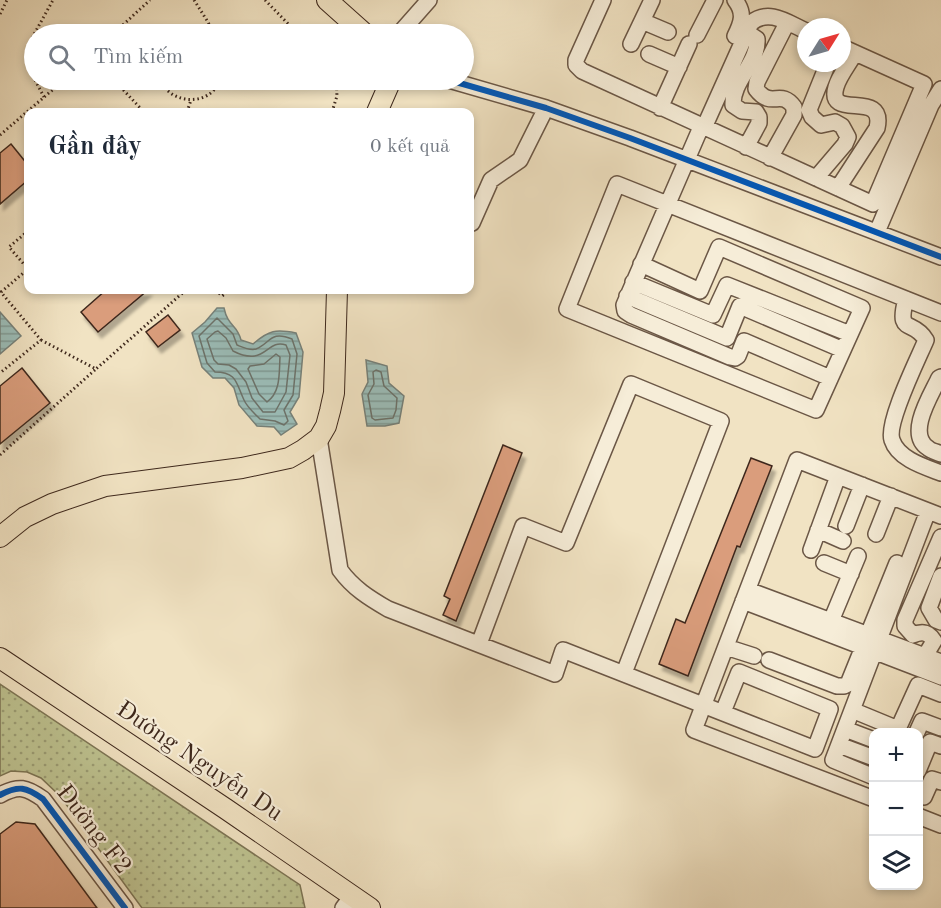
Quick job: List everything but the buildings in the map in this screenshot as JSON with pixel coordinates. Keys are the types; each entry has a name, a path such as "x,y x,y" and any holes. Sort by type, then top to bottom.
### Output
{"main road":[{"path":"327,0 354,24"},
{"path":"379,108 387,90"},
{"path":"0,537 25,517 52,504 105,486 242,468 289,458 319,438 326,426 334,393 337,294"},
{"name":"Đường Nguyễn Du","path":"0,658 226,809 347,902 370,908"}],"street":[{"path":"408,24 429,0"},
{"path":"603,0 576,60 576,65 587,74 873,204 924,84 851,51"},
{"path":"632,44 652,0"},
{"path":"660,108 693,39 715,0"},
{"path":"701,127 699,118 742,22 742,14 735,0"},
{"path":"797,27 773,16 763,16 751,23 707,121 701,127 624,305 625,311 631,315 730,357 738,356 744,341 830,378"},
{"path":"642,21 668,32"},
{"path":"770,158 794,115 795,107 789,100 782,97 767,99 761,96 756,89 757,82 787,23"},
{"path":"746,36 751,35 758,39 758,47 736,91 733,105 742,111 756,112 759,117 759,123 746,147"},
{"path":"649,54 679,67"},
{"path":"816,178 845,144 848,137 842,126 835,122 821,125 816,123 809,110 824,72"},
{"path":"838,188 877,128 879,121 873,110 866,105 844,106 838,101 835,94 841,72"},
{"path":"474,87 546,108 941,257"},
{"path":"877,232 931,105 941,88"},
{"path":"474,218 491,180 520,160 546,108"},
{"path":"641,264 700,291 719,247 862,308 816,410 567,309 617,184 941,313"},
{"path":"633,282 713,315 727,285 850,334"},
{"path":"627,296 727,338 740,306 843,350"},
{"path":"906,299 901,317 904,323 919,331 926,340 892,423 891,439 897,450 908,458 941,473"},
{"path":"941,377 919,423 919,434 927,448 941,454"},
{"path":"479,644 523,526 566,543 631,384 721,421 624,673"},
{"path":"319,438 340,570 349,583 388,609 555,674 563,650 815,749 830,709 739,672 723,712"},
{"path":"726,647 837,686 848,684 871,643 930,511 797,460 694,730 869,797"},
{"path":"811,550 838,476"},
{"path":"818,530 851,525 862,485"},
{"path":"883,530 891,496"},
{"path":"925,656 934,641 926,633 913,635 905,626 905,620 941,537"},
{"path":"831,621 858,556"},
{"path":"824,564 851,574"},
{"path":"941,576 929,608 936,620 941,622"},
{"path":"745,596 831,621 941,677"},
{"path":"745,596 871,643 941,662"},
{"path":"869,775 833,760 852,710 871,643"},
{"path":"852,710 898,729 918,685 941,694"},
{"path":"919,728 922,721 941,728"},
{"path":"845,729 869,738"},
{"path":"923,759 930,742 941,746"},
{"path":"839,745 869,756"},
{"path":"923,797 932,778 941,782"},
{"name":"Đường F2","path":"0,795 13,789 29,789 43,799 125,908"},
{"path":"923,818 941,825"}],"path":[{"path":"0,14 7,0"},
{"path":"40,24 53,0"},
{"path":"124,24 150,0"},
{"path":"194,0 209,24"},
{"path":"265,0 288,24"},
{"path":"40,90 44,97"},
{"path":"31,108 52,90"},
{"path":"123,90 140,108"},
{"path":"168,90 180,98 191,100 202,98 213,90"},
{"path":"333,108 337,90"},
{"path":"188,108 191,100"},
{"path":"0,135 24,114"},
{"path":"24,234 9,247 24,264"},
{"path":"24,272 1,292 41,340 96,369"},
{"path":"0,455 181,294"},
{"path":"0,373 41,340"}],"green space":[{"path":"0,684 300,885 305,908 142,908 60,796 41,778 27,772 11,771 0,776"}],"water":[{"path":"217,308 224,308 241,340 253,344 273,332 296,333 303,352 299,397 290,412 297,424 281,435 274,427 257,426 239,405 234,388 225,378 213,378 202,367 192,333"},
{"path":"0,312 21,336 0,354"},
{"path":"366,360 387,366 389,383 404,396 399,423 367,426 362,394 368,382"}],"cycle path":[{"path":"474,87 546,108 630,138 941,257"},
{"path":"0,795 22,789 43,799 125,908"}]}
